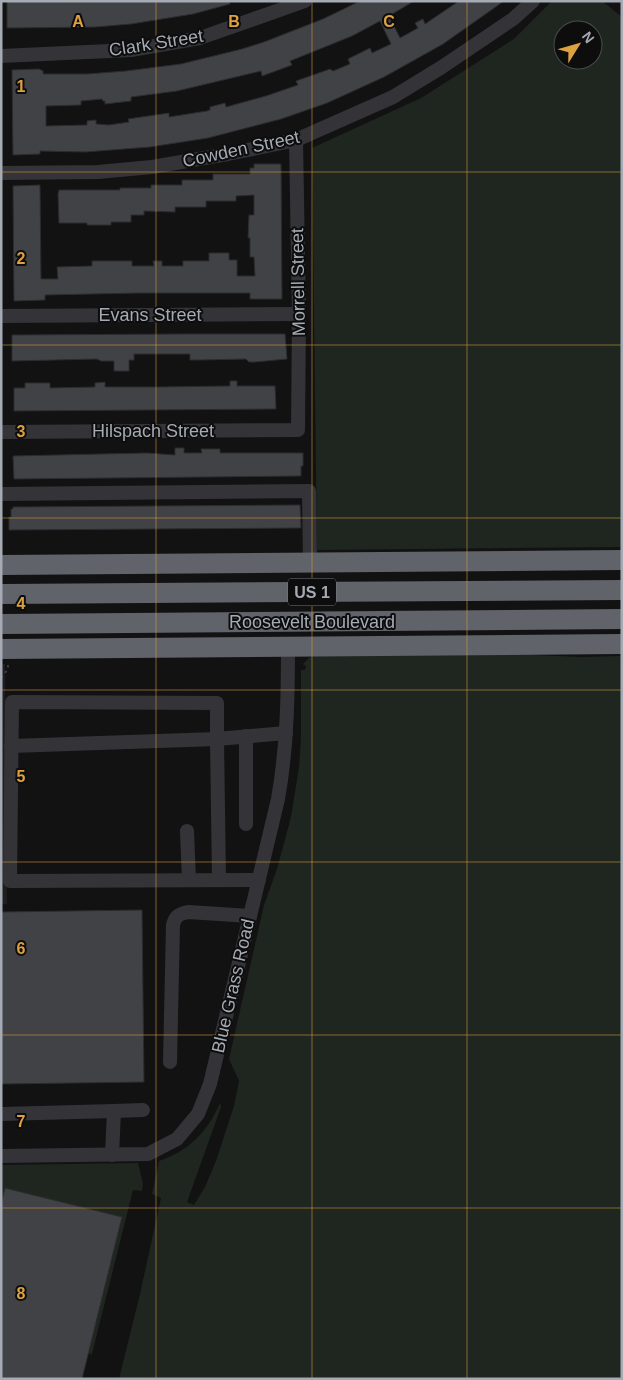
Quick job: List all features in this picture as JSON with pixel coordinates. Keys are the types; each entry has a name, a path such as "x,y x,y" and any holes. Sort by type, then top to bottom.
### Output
{"highway":[{"name":"US 1","path":"1,565 622,560"},
{"name":"Roosevelt Boulevard","path":"1,594 622,590"},
{"name":"Roosevelt Boulevard","path":"1,624 622,620"},
{"name":"Roosevelt Boulevard","path":"5,654 288,646 622,644"}],"street":[{"name":"Clark Street","path":"1,56 131,50 200,38 305,1"},
{"name":"Cowden Street","path":"1,173 98,172 152,167 296,140 393,97 442,67 513,19 533,1"},
{"name":"Morrell Street","path":"296,140 299,314 298,423"},
{"name":"Evans Street","path":"1,316 299,314"},
{"name":"Hilspach Street","path":"1,432 298,430 298,423"},
{"path":"1,494 309,491 310,563"},
{"name":"Blue Grass Road","path":"1,1156 148,1154 177,1139 198,1114 210,1084 278,799 283,771 286,733 288,646"},
{"path":"219,880 216,703 12,702 10,881 259,880"},
{"path":"12,746 217,739 286,733"},
{"path":"246,736 246,824"},
{"path":"188,831 189,880"},
{"path":"170,1062 172,925 174,918 179,914 188,912 250,916"},
{"path":"1,1114 143,1110"},
{"path":"112,1155 114,1111"}],"path":[{"path":"1,678 8,669 5,654"}],"shaded area":[{"path":"552,1 602,1 622,17 622,547 317,550 312,148 421,98 514,39"},
{"path":"510,654 582,657 622,656 622,1379 119,1379 161,1198 152,1194 159,1161 180,1152 196,1139 210,1122 220,1103 221,1107 187,1202 194,1205 205,1187 216,1161 234,1106 239,1081 229,1059 264,905 277,869 291,817 299,767 301,670 305,670 306,666 303,664 310,657 315,656"},
{"path":"1,664 5,664 7,904 1,904"},
{"path":"138,1163 143,1184 142,1191 133,1190 92,1354 88,1353 1,1200 1,1165"}],"building":[{"path":"7,1 229,1 230,4 193,14 131,24 95,27 7,28"},
{"path":"360,1 414,1 389,16 400,38 418,28 415,23 423,19 425,24 459,1 504,1 443,44 384,77 327,103 281,119 208,138 150,147 85,152 40,151 40,154 13,155 12,70 39,69 43,71 43,74 87,74 181,64 242,49 323,19","holes":["380,21 391,44 372,53 370,48 348,59 350,64 333,71 330,69 296,81 298,85 226,107 225,103 210,107 210,110 207,111 169,117 169,113 128,119 129,122 109,125 96,124 96,120 87,121 87,125 46,126 46,106 81,105 81,101 102,99 105,101 105,104 131,101 131,97 177,91 261,71 262,76 292,65 290,61 352,36"]},
{"path":"254,164 281,164 282,299 250,299 250,293 138,293 45,295 45,300 14,301 13,186 40,185 41,279 58,279 57,267 92,266 92,261 132,261 132,266 154,266 153,261 162,261 162,266 183,266 183,261 209,261 209,253 229,253 229,260 237,260 237,276 255,276 254,257 250,257 250,238 248,238 249,215 254,215 254,195 236,196 236,201 206,201 206,207 175,207 175,212 144,211 144,215 131,215 131,222 111,222 111,225 87,225 87,223 59,223 58,194 59,190 120,190 120,188 151,188 151,185 182,185 182,180 213,180 213,174 250,174 250,168 254,168"},
{"path":"285,334 287,359 249,362 246,359 190,360 190,354 134,354 134,360 129,360 129,371 114,371 114,361 101,361 97,359 12,361 12,335"},
{"path":"230,381 237,381 237,386 275,386 276,409 14,411 14,388 25,388 25,383 50,383 50,388 95,387 95,383 105,382 105,387 157,387 230,386"},
{"path":"175,448 184,448 184,453 202,453 201,449 220,449 220,453 303,453 303,466 301,466 301,476 14,479 13,456 147,453 175,455"},
{"path":"300,505 301,528 9,530 9,517 11,517 11,509 13,507"},
{"path":"142,910 144,1082 1,1084 1,912"},
{"path":"5,1188 122,1217 82,1379 1,1379 1,1204"}]}
